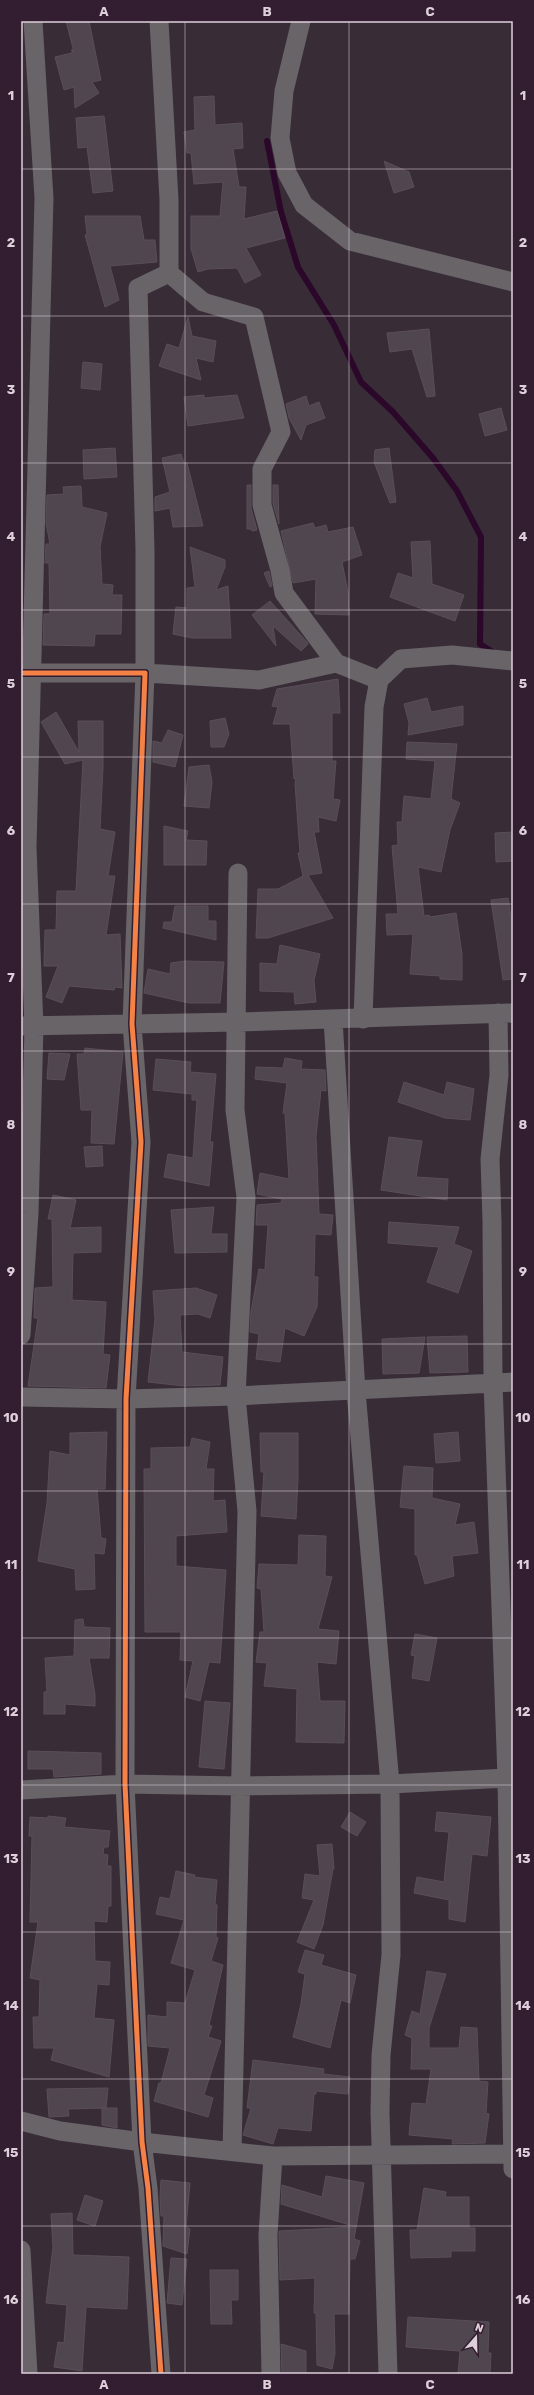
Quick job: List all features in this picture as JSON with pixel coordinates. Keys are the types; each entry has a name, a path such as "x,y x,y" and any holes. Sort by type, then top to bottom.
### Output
{"street":[{"path":"21,1335 29,1213 26,673 44,198 33,21"},
{"path":"159,21 169,200 169,274"},
{"path":"301,21 284,91 280,138 287,173 304,205 350,241 513,282"},
{"path":"169,274 204,302 254,317 281,432 262,469 262,505 280,570 284,593 336,664"},
{"path":"161,2374 148,2188 142,2142 125,1784 126,1399 141,1142 132,1024 145,673 145,550 138,288 169,274"},
{"path":"363,1019 374,707 379,680 401,659 452,655 513,661"},
{"path":"26,673 145,673 259,680 336,664 379,680"},
{"path":"232,2151 239,1786 248,1511 236,1396 246,1197 235,1110 238,1022 238,873"},
{"path":"21,2122 60,2131 142,2142 273,2156 382,2156 432,2154 513,2159 507,1778 493,1382 490,1159 506,1013 333,1020 28,1026"},
{"path":"333,1020 356,1391 390,1784 391,1955 381,2055 382,2156 388,2374"},
{"path":"21,1396 126,1399 236,1396 513,1382"},
{"path":"21,1790 125,1784 239,1786 390,1784 507,1778"},
{"path":"271,2374 268,2235 273,2156"},
{"path":"21,2250 28,2374"}],"building":[{"path":"66,21 89,21 101,80 92,82 99,93 75,108 74,87 64,90 55,57 72,53 72,49 74,52"},
{"path":"214,96 215,125 242,123 243,148 233,149 239,187 246,187 244,219 277,211 285,238 246,248 261,275 245,283 237,268 208,269 198,272 191,249 191,216 220,216 223,182 194,184 191,153 187,153 184,132 195,130 194,97"},
{"path":"104,116 113,191 93,193 87,147 78,148 76,118"},
{"path":"384,161 409,172 414,187 394,193"},
{"path":"85,216 140,216 144,240 155,240 157,262 110,266 119,300 105,307 85,235 87,235"},
{"path":"188,317 192,336 216,341 213,362 196,358 201,380 159,366 167,344 179,348"},
{"path":"429,329 435,396 427,397 412,349 390,352 387,333"},
{"path":"83,362 102,364 100,390 81,388"},
{"path":"204,395 204,398 237,395 244,418 188,426 184,397"},
{"path":"306,396 309,406 319,402 325,418 306,425 301,440 289,418 286,404"},
{"path":"501,408 507,430 485,436 479,414"},
{"path":"115,448 117,477 84,479 83,450"},
{"path":"389,448 396,502 390,503 374,462 375,450"},
{"path":"181,454 184,463 187,463 203,526 173,527 170,508 155,511 155,497 170,492 162,458"},
{"path":"247,485 251,485 251,508 257,530 252,531 251,529 247,529"},
{"path":"273,485 278,485 279,524 273,504"},
{"path":"81,486 82,507 107,513 100,547 102,584 113,585 112,595 122,595 121,634 95,634 94,646 43,645 44,614 50,614 49,563 45,563 46,544 50,544 46,523 47,495 64,494 63,487"},
{"path":"313,523 315,528 326,525 328,532 353,527 362,555 342,562 348,592 349,615 315,614 316,579 293,583 281,531"},
{"path":"430,541 432,584 464,595 455,621 390,597 398,573 413,578 411,542"},
{"path":"190,547 225,560 225,567 216,590 228,586 231,638 192,638 173,634 176,607 187,608 187,588 195,587"},
{"path":"269,571 272,586 270,587 264,573"},
{"path":"270,601 307,642 308,644 301,651 273,626 276,646 252,615"},
{"path":"338,679 340,713 332,713 332,761 336,761 333,799 340,800 336,821 318,817 319,832 314,832 322,873 308,875 333,918 268,938 256,938 258,889 278,889 303,876 298,853 300,853 295,784 296,779 294,779 290,724 273,724 278,707 272,706 277,689"},
{"path":"427,698 431,712 463,706 463,725 408,735 409,723 404,704"},
{"path":"56,712 79,752 78,721 103,721 103,767 100,829 115,832 108,876 115,876 106,935 120,934 122,988 115,987 114,990 69,986 62,1003 46,997 58,966 44,966 45,930 56,930 57,891 76,891 83,760 65,764 41,722"},
{"path":"225,718 229,734 224,747 211,747 210,721"},
{"path":"168,730 183,735 175,767 153,762 153,741 162,743"},
{"path":"407,742 457,744 451,799 460,803 450,830 441,872 418,867 424,916 429,915 430,917 456,913 462,954 462,980 440,979 440,976 410,974 413,934 387,935 386,914 398,914 392,846 398,845 397,822 402,822 404,796 431,799 435,761 406,759"},
{"path":"209,765 212,782 209,808 184,806 189,767"},
{"path":"164,826 188,831 186,840 207,841 206,865 164,865"},
{"path":"513,832 513,861 496,862 495,833"},
{"path":"508,898 513,930 513,979 503,980 491,900"},
{"path":"175,906 208,906 208,921 216,921 216,940 163,928 164,922 172,922"},
{"path":"280,945 320,954 314,980 316,1002 295,1004 294,992 260,991 260,963 277,964"},
{"path":"185,961 224,962 220,1003 189,1003 144,993 148,969 170,974 171,963"},
{"path":"85,1048 123,1052 114,1144 91,1143 92,1110 81,1110 77,1054 84,1054"},
{"path":"49,1053 70,1054 64,1080 47,1079"},
{"path":"285,1058 302,1061 301,1069 325,1070 326,1091 321,1090 316,1136 319,1214 333,1215 331,1235 315,1234 314,1277 318,1277 317,1307 304,1336 285,1328 280,1362 256,1359 259,1334 250,1332 251,1311 259,1269 265,1270 268,1225 256,1225 257,1205 281,1203 282,1199 257,1194 260,1173 289,1179 285,1113 283,1113 287,1083 255,1079 256,1067 283,1068"},
{"path":"156,1059 191,1062 190,1072 216,1074 210,1142 213,1142 209,1186 164,1177 168,1154 193,1158 197,1100 192,1100 192,1094 153,1090"},
{"path":"404,1082 444,1095 447,1082 474,1089 470,1120 445,1118 398,1102"},
{"path":"389,1137 422,1141 416,1177 448,1179 447,1200 381,1190"},
{"path":"102,1146 103,1166 86,1167 84,1147"},
{"path":"53,1195 76,1200 70,1228 101,1227 101,1252 73,1253 72,1300 106,1302 103,1354 110,1355 106,1388 28,1386 38,1318 34,1318 35,1288 53,1287 52,1219 48,1219"},
{"path":"214,1207 211,1234 227,1234 227,1252 175,1253 171,1210"},
{"path":"389,1222 459,1227 454,1244 472,1251 458,1293 427,1282 439,1247 388,1243"},
{"path":"196,1288 217,1295 210,1318 198,1314 180,1315 182,1352 223,1357 220,1385 184,1386 148,1382 155,1319 153,1291"},
{"path":"467,1336 468,1372 430,1373 427,1337"},
{"path":"425,1337 419,1373 383,1374 382,1339"},
{"path":"107,1432 105,1489 97,1489 101,1538 106,1539 104,1554 94,1553 95,1589 76,1590 75,1569 38,1561 47,1503 50,1451 70,1455 70,1433"},
{"path":"458,1432 460,1461 436,1463 434,1434"},
{"path":"260,1433 298,1433 296,1519 261,1516 264,1472 261,1472"},
{"path":"192,1438 210,1442 206,1469 214,1469 213,1501 225,1500 227,1532 176,1536 176,1566 226,1570 220,1663 209,1662 200,1701 185,1697 193,1661 180,1660 181,1632 145,1632 144,1469 151,1469 151,1448 190,1447"},
{"path":"404,1466 433,1468 432,1498 460,1504 455,1525 474,1522 478,1553 452,1556 454,1576 425,1584 417,1555 415,1555 415,1509 400,1507"},
{"path":"299,1535 326,1536 325,1576 332,1577 318,1629 339,1631 336,1664 317,1662 320,1701 345,1701 344,1743 296,1742 297,1689 264,1686 267,1663 256,1662 260,1632 264,1632 261,1589 257,1588 259,1564 298,1565"},
{"path":"83,1619 84,1627 110,1628 109,1658 89,1658 95,1695 95,1706 65,1704 65,1714 44,1714 44,1692 47,1692 45,1658 74,1656 75,1620"},
{"path":"415,1634 437,1638 429,1681 412,1678 415,1656 411,1655"},
{"path":"205,1701 230,1703 224,1769 199,1767"},
{"path":"28,1751 101,1753 101,1774 54,1777 53,1769 28,1769"},
{"path":"350,1812 366,1822 357,1836 341,1827"},
{"path":"437,1812 491,1817 487,1856 472,1854 465,1922 449,1919 449,1900 414,1893 417,1877 444,1882 449,1832 435,1831"},
{"path":"48,1816 66,1818 64,1827 110,1831 108,1847 104,1847 103,1854 108,1855 107,1866 111,1866 111,1906 108,1906 107,1922 94,1921 95,1961 110,1962 109,1985 97,1984 94,2018 114,2020 109,2077 51,2060 54,2048 34,2048 33,2017 39,2017 40,1980 30,1978 38,1922 30,1922 32,1836 29,1836 30,1817 48,1818"},
{"path":"332,1844 334,1869 323,1925 314,1949 297,1942 314,1900 302,1898 305,1874 320,1876 317,1845"},
{"path":"176,1871 195,1875 194,1877 217,1880 215,1904 217,1905 216,1937 218,1938 211,1961 223,1965 209,2025 212,2026 208,2037 221,2041 204,2095 213,2098 208,2117 154,2101 159,2083 161,2083 170,2048 148,2046 148,2015 167,2017 167,2002 185,2003 195,1970 171,1963 184,1920 156,1914 160,1897 170,1899"},
{"path":"305,1950 324,1955 321,1965 356,1975 350,2003 341,2000 330,2048 293,2037 301,2004 305,1974 298,1972"},
{"path":"427,1971 446,1974 429,2028 429,2048 459,2048 461,2027 477,2028 479,2081 488,2082 486,2113 489,2114 485,2143 452,2144 453,2139 409,2135 412,2103 426,2104 431,2069 411,2069 412,2038 405,2035 412,2011 420,2014"},
{"path":"253,2060 324,2069 323,2074 350,2077 348,2094 316,2091 316,2094 314,2094 311,2131 278,2128 273,2144 243,2135 251,2108 247,2108"},
{"path":"108,2088 106,2108 68,2109 69,2116 49,2117 47,2089"},
{"path":"102,2108 117,2108 117,2128 102,2125"},
{"path":"326,2176 364,2183 354,2239 360,2241 355,2259 350,2259 349,2314 334,2314 335,2353 332,2369 317,2365 316,2313 314,2313 315,2278 280,2280 279,2231 356,2227 281,2204 282,2185 322,2197"},
{"path":"161,2180 190,2183 186,2227 190,2229 187,2254 163,2246 164,2216 161,2216"},
{"path":"424,2188 446,2192 445,2197 469,2197 469,2228 475,2228 475,2251 451,2251 451,2257 411,2258 410,2230 417,2230"},
{"path":"85,2195 103,2201 95,2226 77,2220"},
{"path":"72,2213 73,2255 129,2257 127,2309 86,2307 82,2371 54,2367 58,2342 64,2343 67,2305 46,2303 53,2247 51,2214"},
{"path":"171,2258 187,2259 182,2305 167,2303"},
{"path":"210,2270 238,2270 238,2300 231,2300 232,2324 211,2324"},
{"path":"408,2317 489,2322 488,2353 491,2353 490,2374 458,2374 460,2351 406,2347"},
{"path":"281,2344 306,2351 306,2374 282,2374"}],"waterway":[{"path":"267,141 281,212 298,267 334,325 361,382 393,412 433,458 457,491 481,537 480,644 494,653"}],"cycle path":[{"path":"21,673 145,673 132,1024 141,1142 126,1399 125,1784 142,2142 148,2188 161,2374"}]}
